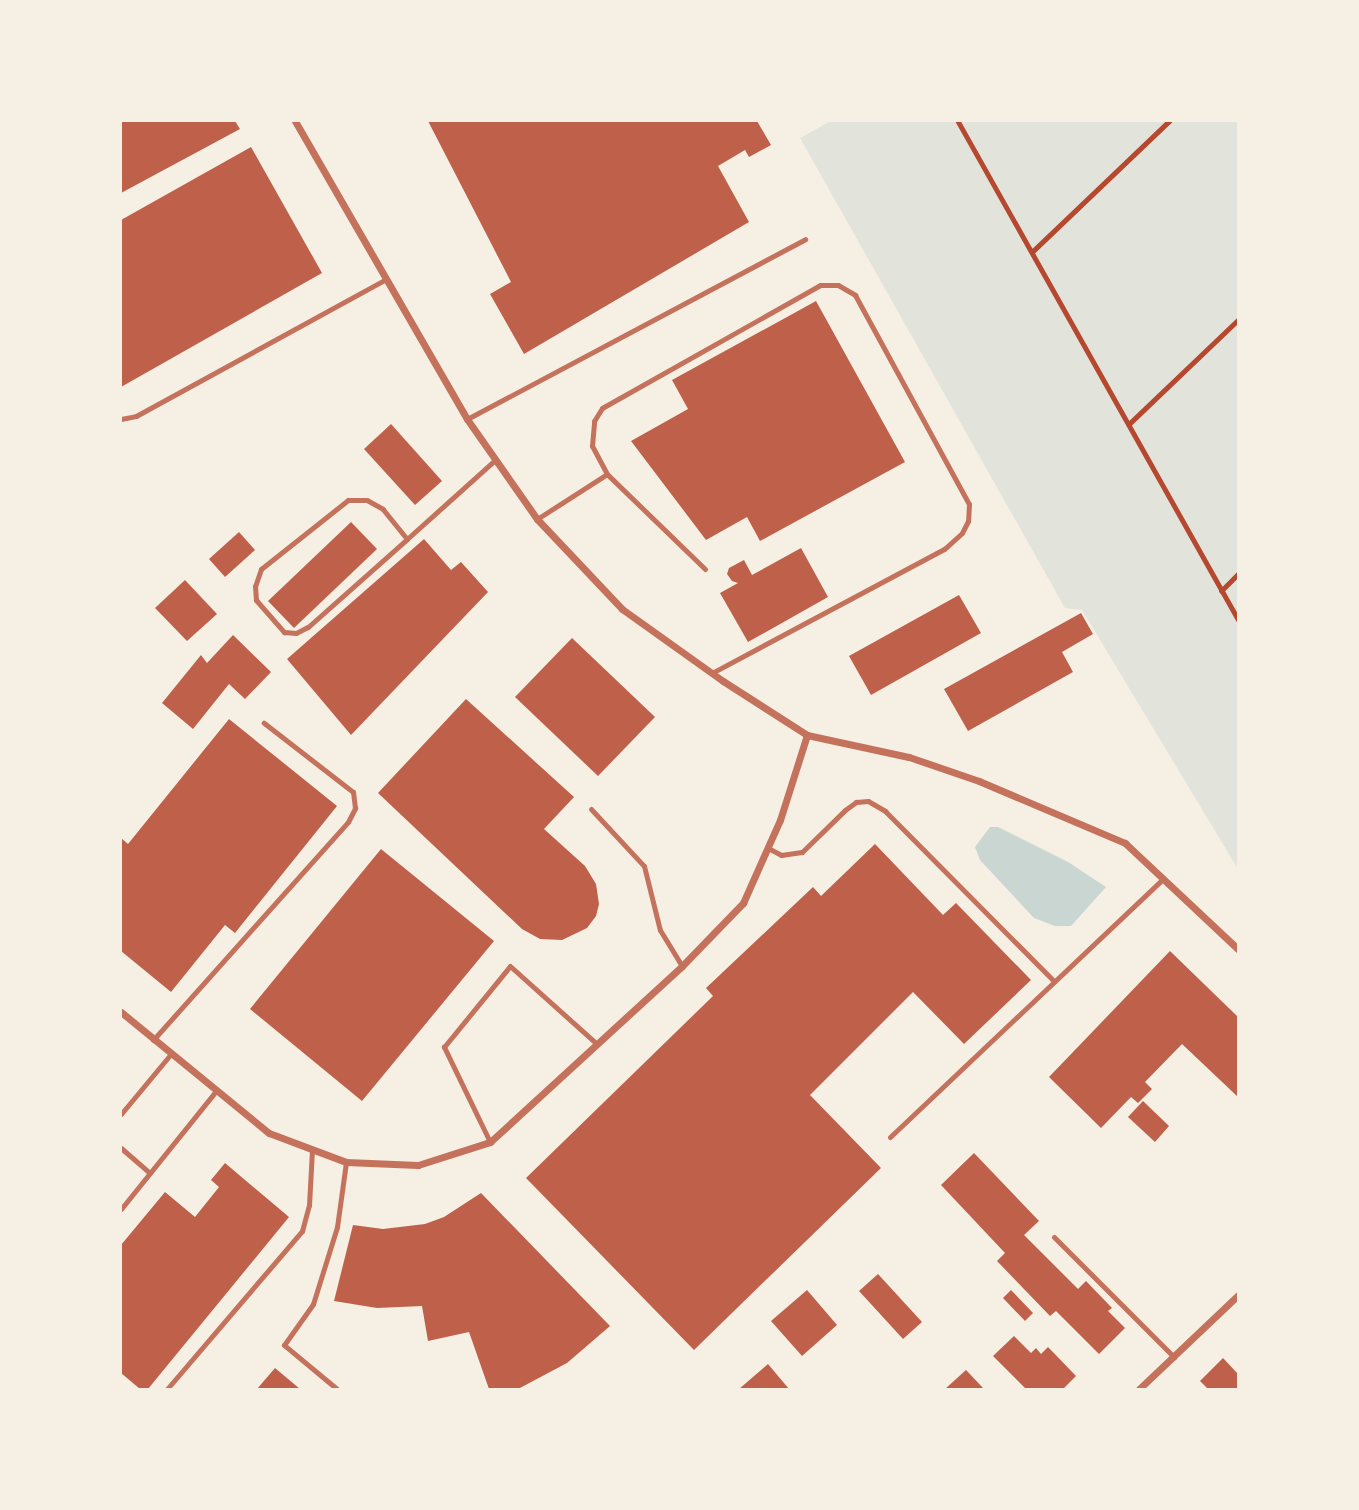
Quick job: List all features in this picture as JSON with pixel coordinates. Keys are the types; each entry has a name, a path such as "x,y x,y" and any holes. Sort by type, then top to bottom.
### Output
{"street":[{"path":"295,121 467,419 537,519 622,609 712,673 807,735 909,757 979,781 1125,843 1238,949"},
{"path":"121,1012 268,1133 346,1162 418,1165 490,1142 682,966 743,903 780,820 807,735"},
{"path":"1139,1389 1238,1295"}],"lane":[{"path":"467,419 805,239"},
{"path":"121,419 136,416 386,279"},
{"path":"705,569 607,474 592,446 594,421 602,408 820,285 838,285 855,295 969,504 968,521 962,533 944,549 712,673"},
{"path":"407,539 383,509 367,500 348,500 261,569 255,586 256,600 284,632 296,633 308,627 407,539 495,460"},
{"path":"537,519 607,474"},
{"path":"153,1040 348,822 355,808 354,792 264,723"},
{"path":"768,848 781,855 802,852 845,810 856,802 868,802 885,811 904,829 1054,981"},
{"path":"591,810 644,866 660,930 682,966"},
{"path":"890,1137 1163,879"},
{"path":"490,1142 444,1047 510,966 597,1044"},
{"path":"121,1114 170,1055"},
{"path":"121,1209 216,1091"},
{"path":"121,1148 150,1173"},
{"path":"167,1389 302,1231 309,1205 312,1149"},
{"path":"337,1389 284,1345 313,1304 337,1227 346,1162"},
{"path":"1054,1237 1174,1357"}],"path":[{"path":"958,121 1238,620"},
{"path":"1032,252 1169,121"},
{"path":"1129,424 1238,320"},
{"path":"1221,590 1238,574"}],"shaded area":[{"path":"831,121 1238,121 1238,869 1082,610 1065,608 800,138"},
{"path":"990,827 998,827 1068,862 1106,887 1071,926 1055,926 1034,918 980,860 975,847"}],"building":[{"path":"121,121 235,121 240,129 121,193"},
{"path":"428,121 757,121 771,145 749,157 745,150 718,166 749,222 524,354 490,294 511,282"},
{"path":"251,147 322,273 121,387 121,220"},
{"path":"816,301 905,462 760,541 747,517 706,540 631,441 688,409 672,380"},
{"path":"391,424 442,481 415,505 364,449"},
{"path":"351,522 377,549 294,628 268,601"},
{"path":"239,532 255,550 225,577 209,559"},
{"path":"424,539 451,570 461,562 488,592 351,735 287,659"},
{"path":"801,548 828,597 748,642 720,593 738,583 732,581 727,574 729,568 744,560 752,575"},
{"path":"185,580 217,614 187,641 155,608"},
{"path":"959,595 981,633 871,695 849,656"},
{"path":"1081,613 1093,634 1062,652 1073,672 968,731 944,689"},
{"path":"233,635 271,672 245,699 229,684 193,729 162,703 201,655 207,663"},
{"path":"572,638 655,717 598,776 515,697"},
{"path":"466,699 574,797 544,829 585,866 596,884 599,904 596,916 587,928 562,940 540,939 522,929 378,793"},
{"path":"229,719 337,806 235,933 225,925 171,992 121,951 121,838 128,844"},
{"path":"875,844 943,915 956,903 1031,980 964,1044 913,992 810,1095 881,1168 694,1350 526,1178 713,996 706,988 813,887 821,896"},
{"path":"381,849 494,941 362,1101 250,1009"},
{"path":"1170,951 1238,1017 1238,1097 1182,1044 1145,1082 1152,1089 1138,1103 1131,1097 1101,1128 1049,1077"},
{"path":"1143,1101 1169,1126 1155,1142 1128,1117"},
{"path":"974,1153 1039,1221 1024,1235 1078,1289 1086,1281 1112,1308 1108,1311 1125,1328 1099,1354 1056,1311 1050,1316 997,1261 1005,1253 941,1185"},
{"path":"225,1163 289,1217 148,1389 140,1389 121,1373 121,1245 165,1192 195,1217 219,1187 211,1180"},
{"path":"481,1193 610,1326 567,1363 518,1389 489,1389 469,1332 428,1341 422,1306 377,1308 334,1301 353,1225 383,1229 425,1224 444,1217"},
{"path":"878,1274 922,1322 903,1339 859,1291"},
{"path":"807,1290 837,1325 802,1356 771,1321"},
{"path":"1011,1290 1033,1313 1025,1321 1003,1298"},
{"path":"1014,1336 1031,1353 1036,1348 1041,1354 1048,1347 1076,1376 1063,1389 1026,1389 993,1356"},
{"path":"1223,1358 1238,1374 1238,1388 1208,1389 1200,1381"},
{"path":"768,1364 789,1389 739,1389"},
{"path":"275,1368 300,1389 257,1389"},
{"path":"966,1370 984,1389 945,1389"}]}
